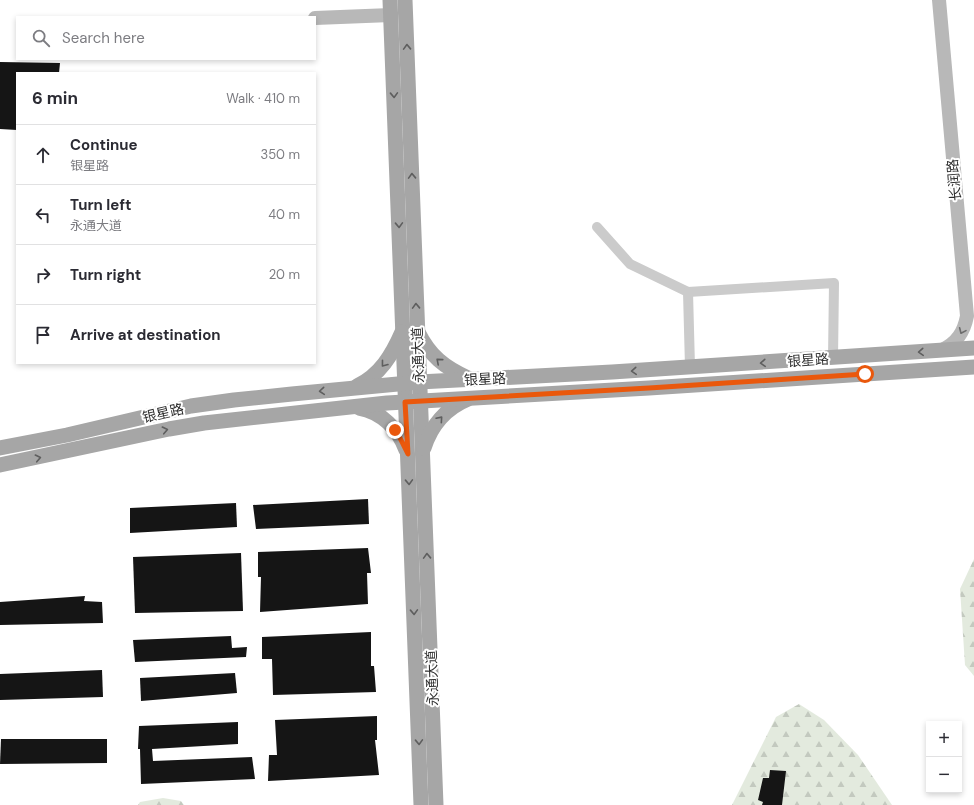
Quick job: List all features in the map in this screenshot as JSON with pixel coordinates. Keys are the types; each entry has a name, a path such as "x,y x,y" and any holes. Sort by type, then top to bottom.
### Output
{"main road":[{"name":"永通大道","path":"390,0 436,805"},
{"name":"永通大道","path":"405,0 410,330"},
{"name":"长润路","path":"939,0 967,316 964,330 954,344 942,350"},
{"name":"长润路","path":"947,0 974,312"},
{"path":"316,18 391,15"},
{"path":"352,388 369,379 381,368 410,330 427,347 438,361 447,368 471,379"},
{"name":"银星路","path":"0,448 67,435 191,406 234,400 412,383 690,368 974,348"},
{"name":"银星路","path":"0,465 168,429 204,423 350,407 413,401 641,389 974,367"},
{"path":"350,407 374,412 388,422 400,438 415,453 438,421 452,407 471,398"},
{"name":"永通大道","path":"415,453 421,805"}],"street":[{"path":"597,227 630,264 688,292 834,283 833,358"},
{"path":"688,292 690,368"}],"green space":[{"path":"974,559 974,676 965,665 960,589"},
{"path":"799,704 824,720 858,755 892,805 732,805 776,717"},
{"path":"163,798 181,801 184,805 138,805 140,802"}],"building":[{"path":"0,62 60,63 59,72 16,72 16,130 0,129"},
{"path":"368,499 369,524 256,529 253,505"},
{"path":"236,503 237,527 130,533 130,508"},
{"path":"368,548 371,573 367,573 368,604 260,612 261,577 258,577 258,552"},
{"path":"241,553 243,611 135,613 133,557"},
{"path":"85,596 84,601 102,602 103,623 0,625 0,602"},
{"path":"371,632 371,666 374,666 376,692 273,695 272,659 262,659 262,637"},
{"path":"231,636 232,648 247,647 246,657 135,662 133,640"},
{"path":"102,670 103,697 0,700 0,674"},
{"path":"235,673 237,693 141,701 140,678"},
{"path":"377,716 377,740 375,740 379,775 268,781 269,755 277,755 275,720"},
{"path":"238,722 238,744 152,749 153,761 252,757 255,779 141,784 140,749 138,749 139,726"},
{"path":"1,739 107,739 107,763 0,764"},
{"path":"770,770 786,771 782,805 762,805 763,802 758,800 763,778 769,778"}],"route":[{"path":"395,430 408,454 405,402 865,374"}]}
